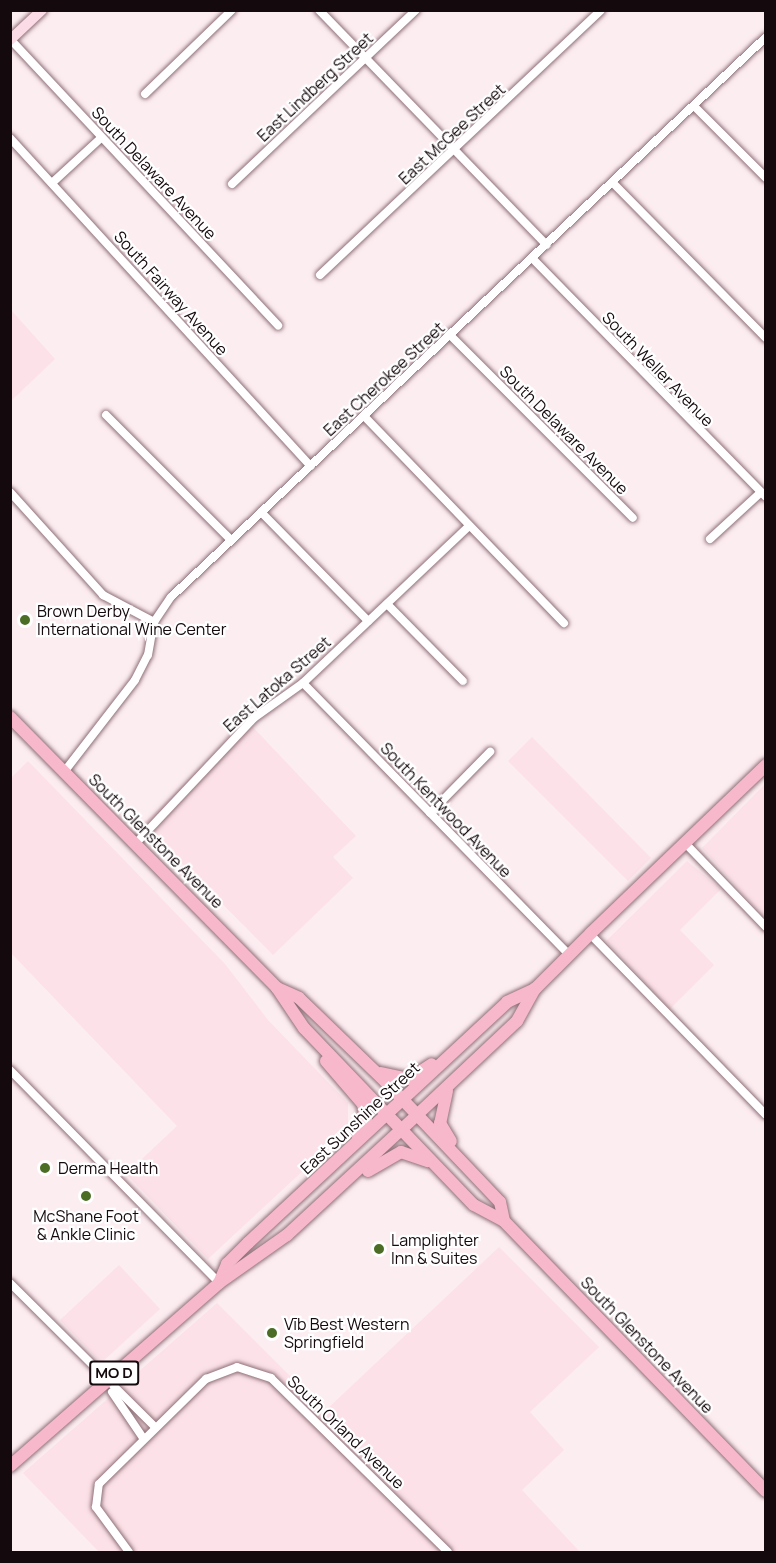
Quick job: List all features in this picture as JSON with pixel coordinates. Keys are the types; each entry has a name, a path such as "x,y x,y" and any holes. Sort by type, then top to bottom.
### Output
{"main road":[{"name":"South Glenstone Avenue","path":"10,717 278,988 304,1028 474,1205 504,1221 765,1491"},
{"name":"East Sunshine Street","path":"10,1466 105,1380 219,1283 238,1275 287,1235 402,1129 517,1022 535,989 765,765"},
{"name":"South Glenstone Avenue","path":"278,988 299,998 404,1101 492,1193 504,1221"},
{"name":"East Sunshine Street","path":"219,1283 226,1264 389,1115 507,1002 535,989"},
{"path":"369,1066 391,1079 417,1076 507,1002"},
{"path":"304,1028 312,1046 366,1110 363,1130 347,1152"},
{"path":"451,1083 440,1109 442,1128 488,1181 492,1193"},
{"path":"287,1235 391,1155 416,1155 441,1170"}],"street":[{"path":"10,40 42,10"},
{"path":"145,94 232,10"},
{"path":"319,10 457,148 547,245"},
{"name":"East Lindberg Street","path":"232,184 417,10"},
{"name":"East McGee Street","path":"320,275 601,10"},
{"name":"East Cherokee Street","path":"64,772 135,680 147,655 154,622 171,597 451,336 765,37"},
{"name":"South Delaware Avenue","path":"10,40 278,325"},
{"path":"694,106 765,178"},
{"name":"South Fairway Avenue","path":"10,138 311,466"},
{"path":"52,183 101,138"},
{"path":"613,183 765,338"},
{"name":"South Weller Avenue","path":"532,258 763,495"},
{"name":"South Delaware Avenue","path":"451,336 633,518"},
{"path":"106,415 231,540"},
{"path":"364,416 564,622"},
{"path":"10,492 103,595 154,622"},
{"path":"710,539 763,495"},
{"path":"261,512 368,621"},
{"name":"East Latoka Street","path":"136,843 254,718 303,683 469,526"},
{"path":"387,604 463,681"},
{"name":"South Kentwood Avenue","path":"303,683 569,955"},
{"path":"430,813 490,752"},
{"path":"685,843 765,927"},
{"path":"590,934 765,1115"},
{"path":"10,1070 219,1283"},
{"path":"10,1283 105,1380 155,1427"},
{"name":"South Orland Avenue","path":"129,1552 96,1507 99,1484 143,1438 206,1379 237,1367 271,1378 448,1552"},
{"path":"105,1380 143,1438"}],"shaded area":[{"path":"11,310 55,359 11,401"},
{"path":"248,722 356,836 333,857 353,878 273,955 143,824"},
{"path":"532,737 651,858 628,881 508,761"},
{"path":"28,761 225,964 268,1020 348,1103 348,1129 208,1259 126,1174 177,1126 11,953 11,778"},
{"path":"765,784 766,918 765,919 702,848"},
{"path":"687,861 721,889 680,930 714,965 670,1009 606,941"},
{"path":"499,1247 599,1347 530,1412 564,1450 522,1490 580,1552 99,1552 23,1473 217,1303 325,1411"},
{"path":"119,1265 160,1309 101,1363 60,1320"}],"place":[{"name":"Brown Derby International Wine Center","path":"25,620"},
{"name":"Derma Health","path":"45,1168"},
{"name":"McShane Foot & Ankle Clinic","path":"86,1196"},
{"name":"Lamplighter Inn & Suites","path":"379,1249"},
{"name":"Vīb Best Western Springfield","path":"272,1333"}]}
